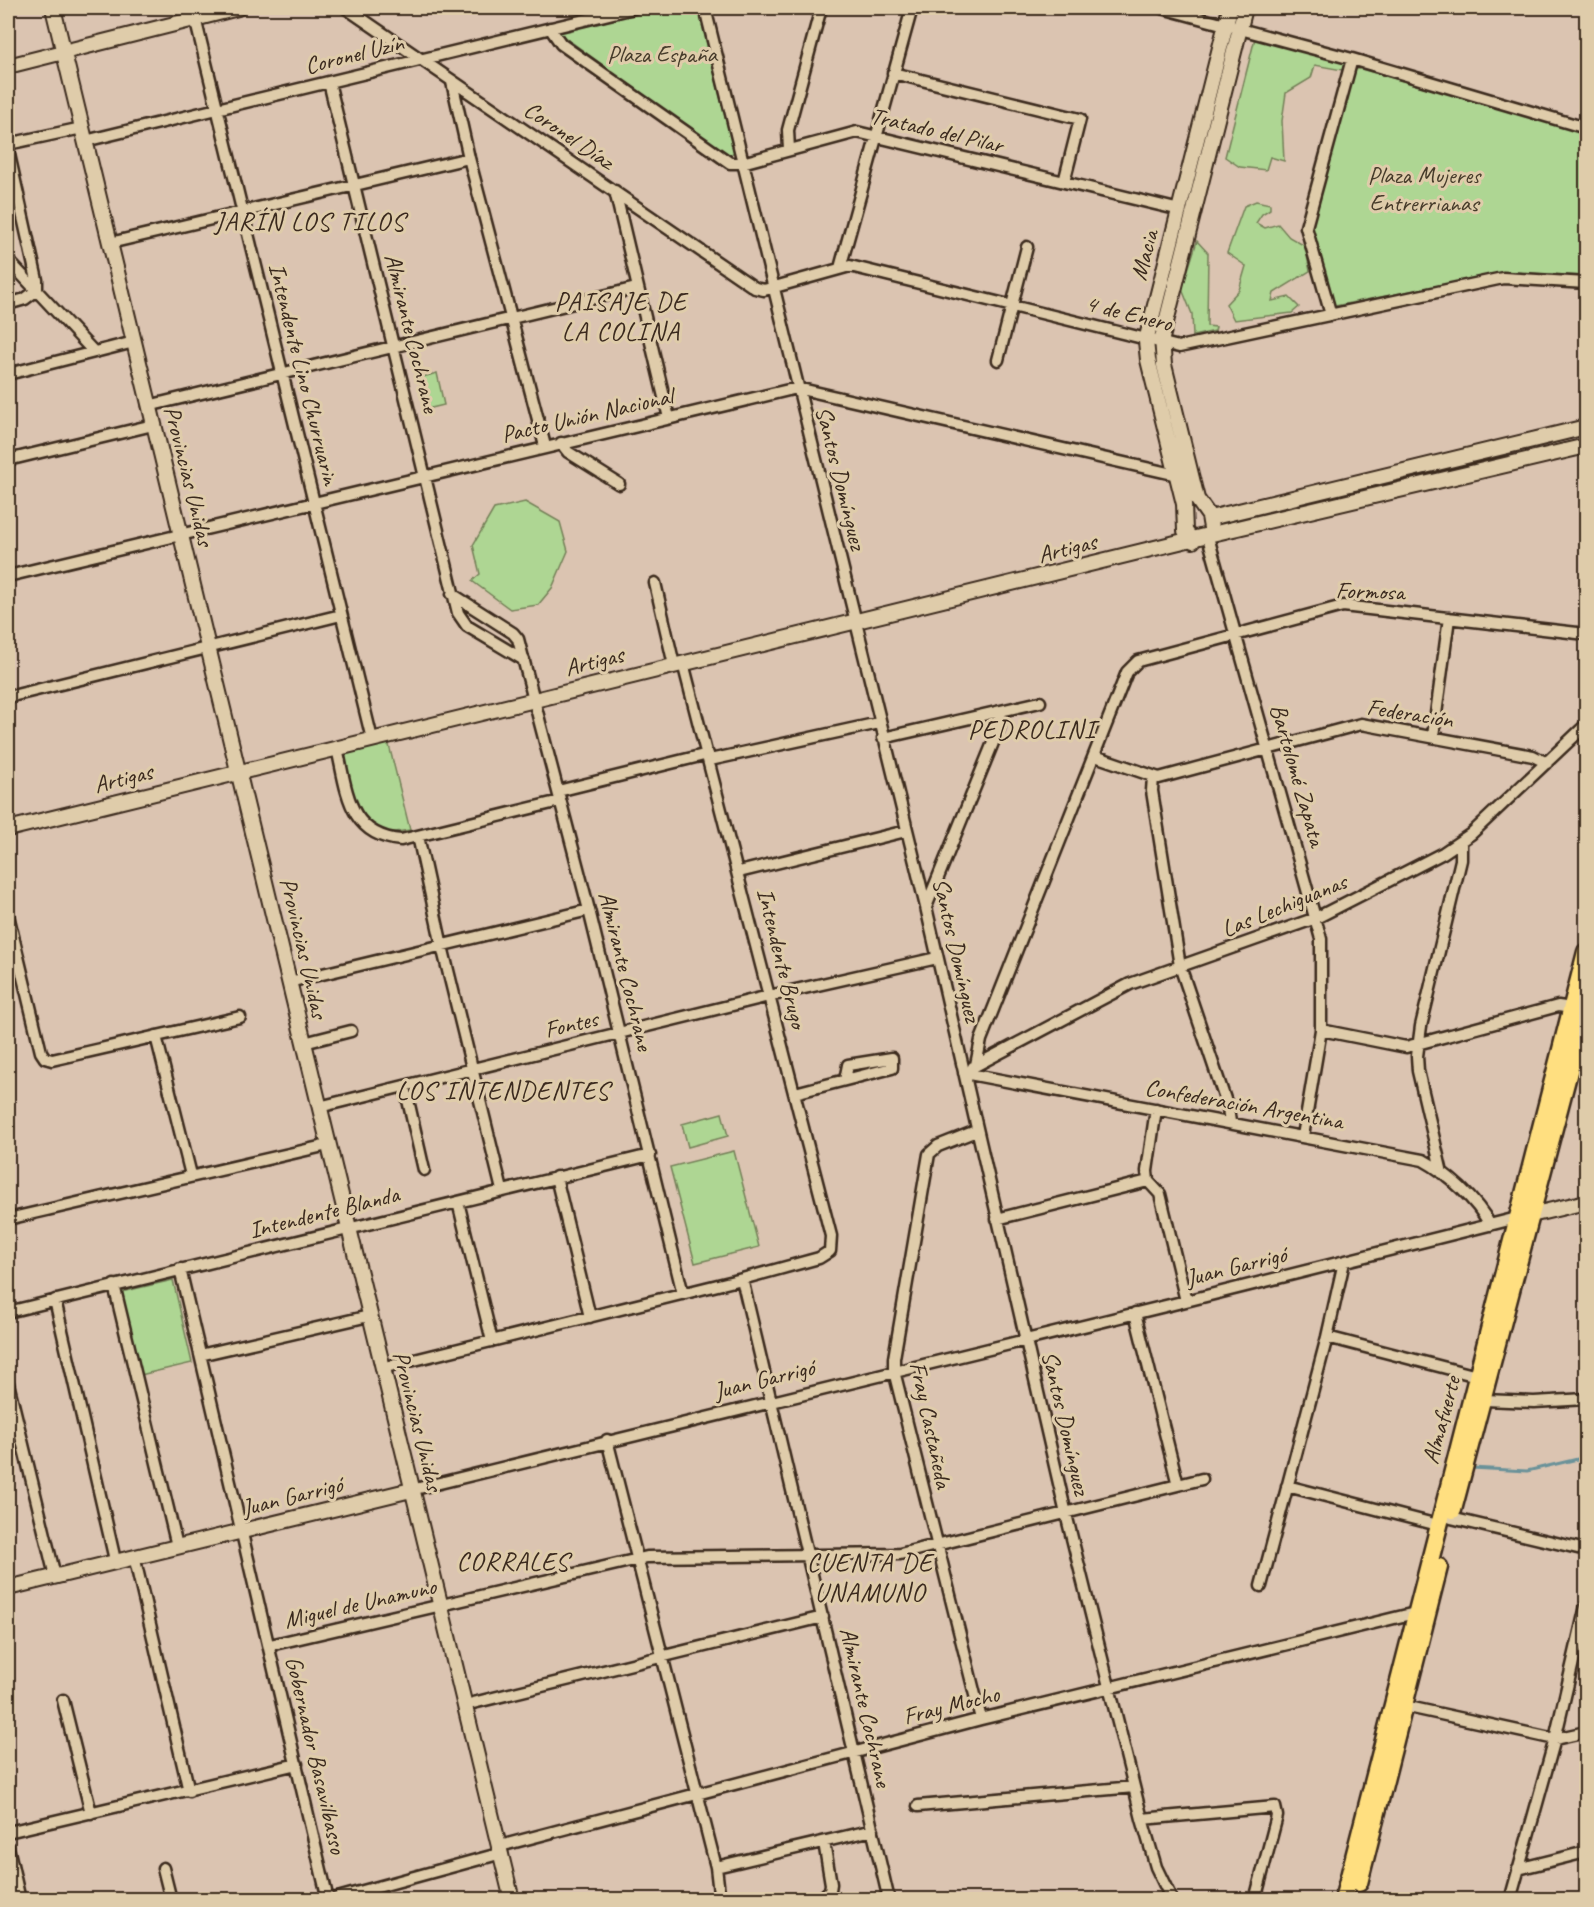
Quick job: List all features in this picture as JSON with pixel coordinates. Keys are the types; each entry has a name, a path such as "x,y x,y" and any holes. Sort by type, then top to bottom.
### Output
{"main road":[{"name":"Almafuerte","path":"1343,1899 1415,1613 1484,1400 1525,1216 1579,1063 1580,1007 1587,952"},
{"name":"Almafuerte","path":"1355,1899 1404,1706 1477,1376 1525,1216 1580,1007"}],"street":[{"name":"Provincias Unidas","path":"53,8 512,1899"},
{"path":"8,66 238,8"},
{"name":"Coronel Díaz","path":"346,8 755,288 772,289"},
{"name":"Coronel Uzín","path":"8,144 83,134 217,108 634,8"},
{"name":"Santos Domínguez","path":"705,8 772,289 926,907 1024,1340 1108,1687 1158,1873 1172,1899"},
{"path":"789,150 789,130 821,8"},
{"path":"840,268 912,8"},
{"path":"1162,8 1352,59 1587,128"},
{"name":"Macia","path":"1210,536 1206,513 1199,504 1191,477 1164,365 1162,345 1163,330 1233,26 1230,8"},
{"name":"Macia","path":"1193,541 1185,531 1184,504 1148,360 1146,341 1180,210 1233,26 1245,8"},
{"name":"Intendente Lino Churruarin","path":"195,18 372,739"},
{"path":"550,28 561,44 706,147 730,163 742,163"},
{"path":"1331,315 1306,226 1352,59"},
{"path":"893,73 1080,118 1064,182"},
{"name":"Almirante Cochrane","path":"329,82 458,613 467,626 524,660"},
{"path":"452,82 469,158 545,446"},
{"name":"Tratado del Pilar","path":"742,163 850,133 876,136 1180,210"},
{"path":"8,150 36,268 37,290"},
{"path":"111,243 469,158"},
{"path":"615,191 636,288 669,418"},
{"path":"998,360 1028,247"},
{"path":"8,260 94,352"},
{"name":"4 de Enero","path":"772,289 840,268 859,267 1162,345 1179,347 1512,277 1587,283"},
{"path":"148,406 636,288"},
{"path":"8,304 25,299 37,290"},
{"path":"8,374 134,342"},
{"name":"Pacto Unión Nacional","path":"8,576 545,446 797,388 1177,475"},
{"path":"8,460 153,425"},
{"path":"1184,516 1206,513 1214,517 1587,427"},
{"path":"561,443 568,452 619,484"},
{"path":"1210,536 1587,446"},
{"name":"Artigas","path":"8,829 1210,536"},
{"name":"Bartolomé Zapata","path":"1210,536 1316,918 1321,948 1321,1030 1303,1136"},
{"name":"Intendente Brugo","path":"654,583 709,757 832,1244 825,1256 742,1279"},
{"name":"Almirante Cochrane","path":"452,594 516,635 589,910 683,1294"},
{"name":"Formosa","path":"1095,756 1130,666 1145,658 1337,607 1587,634"},
{"path":"8,697 341,615"},
{"path":"1433,736 1449,618"},
{"path":"883,738 1040,702"},
{"path":"926,907 999,728 1001,711"},
{"path":"337,748 351,806 362,822 382,837 401,840 709,757 879,723"},
{"name":"Federación","path":"1095,756 1153,777 1168,777 1354,724 1433,736 1533,756 1547,763"},
{"name":"Las Lechiguanas","path":"964,1073 1130,984 1316,918 1364,896 1461,843 1587,725"},
{"path":"976,1065 981,1040 1095,756"},
{"path":"1153,777 1152,791 1180,966 1228,1108 1230,1122"},
{"path":"739,872 906,831"},
{"path":"418,836 442,946 502,1190"},
{"path":"1442,1173 1418,1071 1419,1043 1461,860 1461,843"},
{"path":"289,982 589,910"},
{"path":"8,915 41,1052 45,1058 52,1060 240,1017"},
{"name":"Fontes","path":"319,1107 769,996 937,958"},
{"path":"1321,1030 1399,1047 1558,1006 1580,1007"},
{"path":"304,1043 351,1031"},
{"path":"156,1036 190,1175"},
{"name":"Confederación Argentina","path":"964,1073 1424,1160 1442,1173 1483,1212 1490,1225"},
{"path":"795,1093 845,1080"},
{"path":"405,1087 424,1170"},
{"path":"1156,1109 1147,1171 1148,1181 1160,1194 1186,1301"},
{"name":"Fray Castañeda","path":"976,1131 938,1146 929,1154 894,1371 981,1719"},
{"path":"8,1219 190,1175 328,1145"},
{"name":"Intendente Blanda","path":"8,1312 650,1155"},
{"path":"556,1177 590,1317"},
{"path":"996,1219 1148,1181"},
{"path":"458,1202 492,1341"},
{"path":"1525,1216 1587,1202"},
{"name":"Juan Garrigó","path":"8,1588 607,1440 1186,1301 1525,1216"},
{"path":"1261,1586 1327,1337 1344,1262"},
{"name":"Gobernador Basavilbasso","path":"180,1269 329,1899"},
{"path":"382,1368 742,1279"},
{"name":"Almirante Cochrane","path":"742,1279 856,1751 889,1899"},
{"path":"114,1285 177,1546"},
{"path":"55,1300 115,1560"},
{"path":"1135,1313 1178,1485"},
{"path":"200,1354 369,1316"},
{"path":"1327,1337 1477,1376"},
{"path":"8,1383 55,1576"},
{"path":"1484,1400 1534,1402 1587,1399"},
{"path":"607,1440 716,1867 720,1893"},
{"name":"Miguel de Unamuno","path":"270,1645 638,1558 900,1554 1202,1479"},
{"path":"1287,1486 1445,1522 1587,1550"},
{"path":"134,1556 189,1791"},
{"path":"1510,1899 1555,1739 1587,1605"},
{"name":"Fray Mocho","path":"329,1899 697,1792 1108,1687 1415,1613"},
{"path":"465,1705 824,1617"},
{"path":"63,1700 91,1813"},
{"path":"1404,1706 1555,1739 1587,1732"},
{"path":"8,1832 297,1764"},
{"path":"918,1806 1134,1787"},
{"path":"1142,1819 1275,1807 1276,1816 1255,1899"},
{"path":"716,1867 873,1830"},
{"path":"820,1899 830,1890 831,1884 824,1842"},
{"path":"8,1847 20,1899"},
{"path":"1518,1869 1587,1852"},
{"path":"163,1868 171,1899"}],"green space":[{"name":"Plaza España","path":"652,8 698,8 734,152 730,155 725,154 559,33 558,29"},
{"path":"1255,38 1346,62 1342,70 1315,65 1311,78 1286,93 1282,121 1284,161 1270,157 1266,170 1240,167 1225,157"},
{"name":"Plaza Mujeres Entrerrianas","path":"1355,69 1586,133 1586,276 1507,272 1335,306 1311,231"},
{"path":"1256,201 1270,204 1270,209 1262,214 1256,223 1265,228 1278,224 1289,237 1305,246 1310,271 1274,293 1272,301 1289,297 1299,307 1292,313 1234,320 1226,304 1239,290 1246,266 1227,253 1244,206"},
{"path":"1197,241 1208,253 1207,326 1216,327 1215,331 1193,336 1192,314 1182,289"},
{"path":"437,373 444,405 427,409 419,378"},
{"path":"525,502 560,522 568,551 552,588 538,605 510,609 472,581 480,574 473,545 494,509"},
{"path":"388,741 410,830 386,832 375,828 367,821 355,800 348,775 343,753"},
{"path":"722,1113 728,1136 688,1147 682,1124"},
{"path":"734,1151 759,1247 695,1263 670,1167"},
{"path":"173,1280 192,1363 140,1375 121,1292"}],"waterway":[{"path":"1471,1468 1527,1471 1586,1457"}],"district":[{"name":"JARÍN LOS TILOS","path":"310,221"},
{"name":"PAISAJE DE LA COLINA","path":"621,316"},
{"name":"PEDROLINI","path":"1032,729"},
{"name":"LOS INTENDENTES","path":"503,1090"},
{"name":"CORRALES","path":"513,1561"},
{"name":"CUENTA DE UNAMUNO","path":"870,1576"}]}
